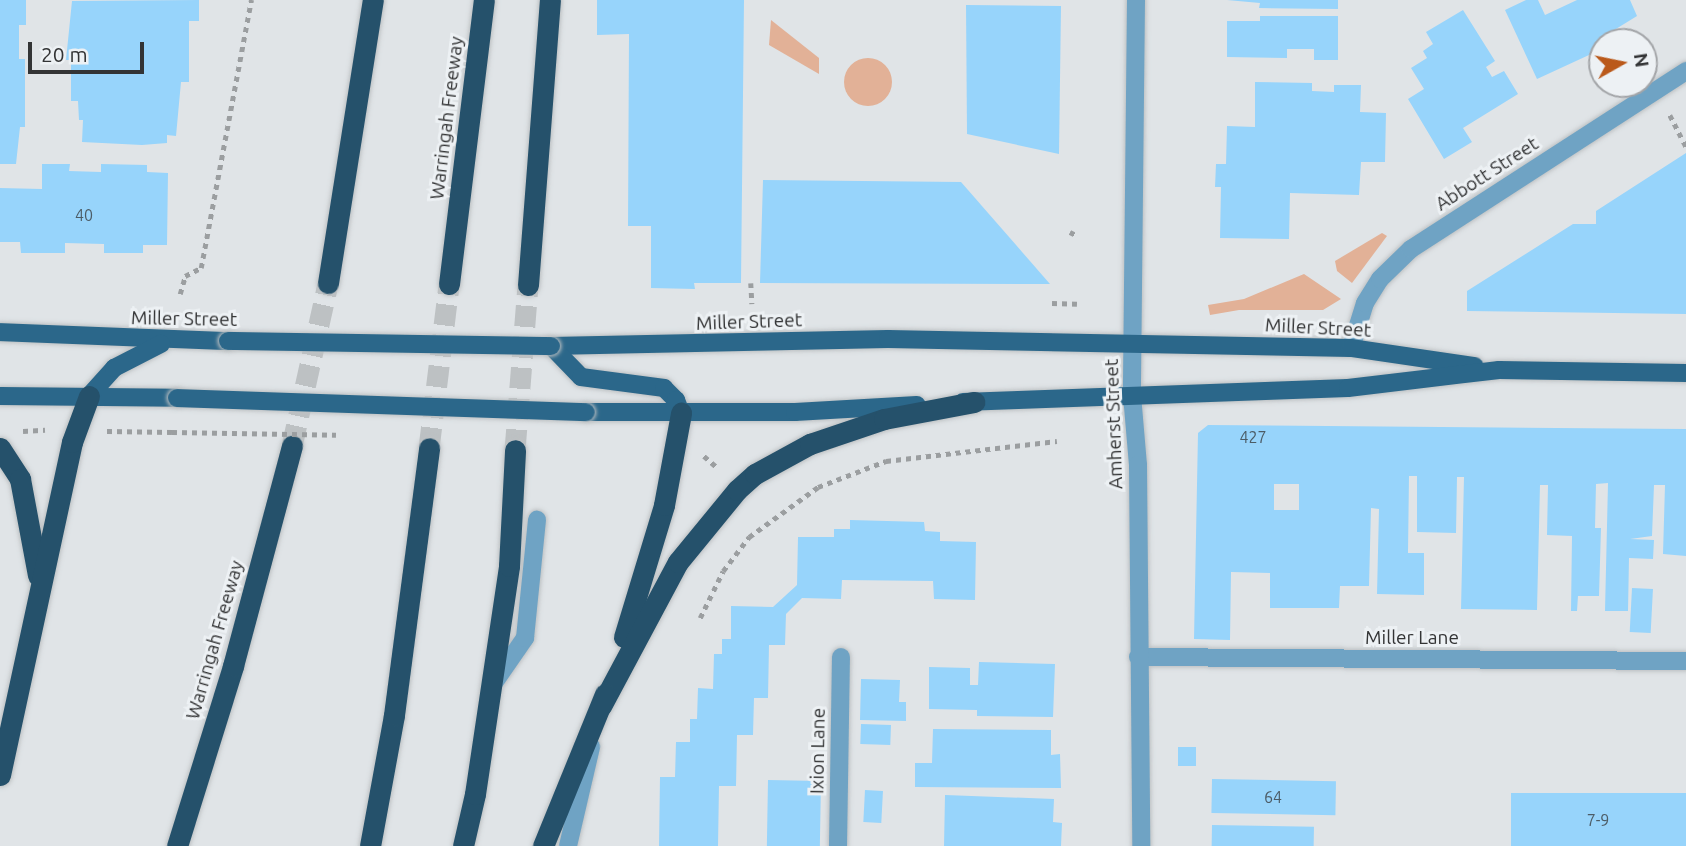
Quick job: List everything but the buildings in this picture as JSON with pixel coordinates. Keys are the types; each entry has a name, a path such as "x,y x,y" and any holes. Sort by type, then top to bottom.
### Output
{"highway":[{"path":"328,283 373,0"},
{"name":"Warringah Freeway","path":"449,284 484,0"},
{"path":"528,285 550,0"},
{"path":"0,775 72,442 89,396"},
{"path":"601,706 678,562 737,490 755,474 835,435 884,419 974,402"},
{"path":"543,846 601,706 661,517 681,412"},
{"name":"Warringah Freeway","path":"177,846 233,666 292,446"},
{"path":"0,448 15,468 24,493 40,587"},
{"path":"370,846 394,715 429,448"},
{"path":"463,846 509,566 515,450"}],"main road":[{"name":"Miller Street","path":"0,332 179,341 551,346 888,339 1351,348 1499,370 1686,373"},
{"path":"89,396 128,357 179,341"},
{"path":"551,346 585,377 656,385 670,392 681,412"},
{"name":"Miller Street","path":"0,396 177,398 586,412 795,412 1132,395 1348,388 1499,370"}],"street":[{"name":"Amherst Street","path":"1136,0 1132,395 1137,437 1141,846"},
{"name":"Abbott Street","path":"1658,88 1686,71"},
{"name":"Abbott Street","path":"1351,348 1365,303 1380,279 1411,249 1643,98"},
{"path":"491,687 525,638 537,520"},
{"name":"Ixion Lane","path":"838,846 841,657"},
{"name":"Miller Lane","path":"1138,657 1686,661"},
{"path":"568,846 601,706"}],"path":[{"path":"180,294 184,276 201,268 251,0"},
{"path":"1658,91 1686,147"},
{"path":"1070,232 1078,236"},
{"path":"751,283 752,304"},
{"path":"1052,303 1077,304"},
{"path":"26,429 51,430"},
{"path":"105,431 172,432"},
{"path":"700,618 723,571 749,537 818,486 886,461 1057,441"},
{"path":"696,453 711,459 724,474"}],"shaded area":[{"path":"771,20 819,58 819,74 769,45"},
{"path":"868,58 885,65 892,82 885,99 868,106 851,99 844,82 851,65"},
{"path":"1382,233 1387,236 1352,283 1337,271 1335,261"},
{"path":"1304,274 1341,299 1323,310 1239,310 1210,315 1208,305 1244,299"}],"tunnel":[{"path":"292,446 328,283"},
{"path":"429,448 449,284"},
{"path":"515,450 528,285"}]}
